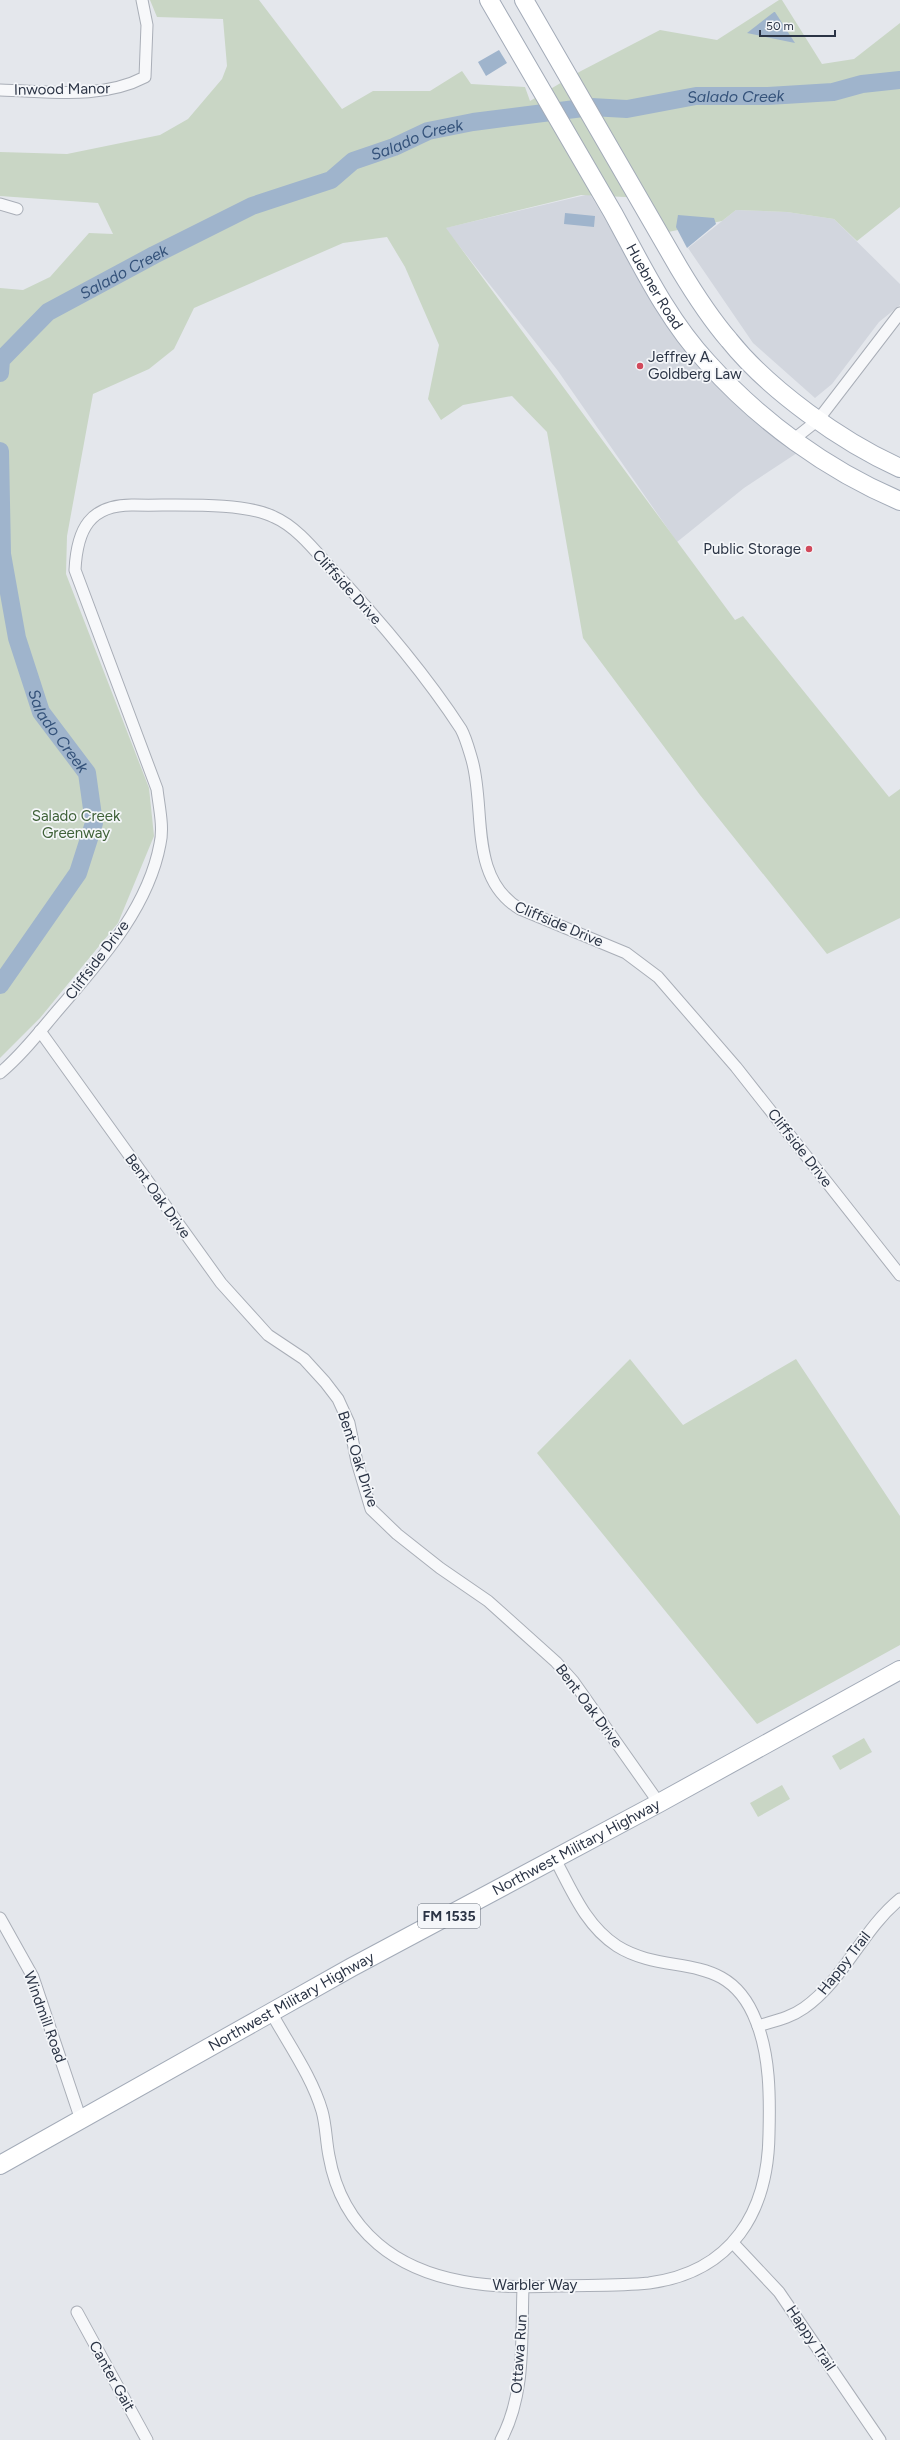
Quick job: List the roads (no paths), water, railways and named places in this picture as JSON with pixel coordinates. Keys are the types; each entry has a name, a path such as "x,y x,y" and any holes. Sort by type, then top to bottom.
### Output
{"main road":[{"name":"Huebner Road","path":"489,0 541,87 670,314 706,361 738,394 794,440 863,485 900,501"},
{"name":"Huebner Road","path":"528,6 638,200 696,296 729,341 759,372 818,420 847,441 900,468"},
{"path":"505,27 528,6"},
{"name":"Northwest Military Highway","path":"0,2165 352,1968 659,1803 900,1670"}],"street":[{"name":"Inwood Manor","path":"0,90 111,91 129,85 144,77 147,25 142,0"},
{"path":"0,204 17,209"},
{"path":"794,440 818,420 898,318"},
{"name":"Cliffside Drive","path":"0,1073 40,1031 99,963 120,934 145,888 160,843 161,817 157,789 75,570 76,554 86,524 97,512 123,505 251,508 275,517 288,525 318,553 357,595 462,731 473,763 486,864 494,883 508,902 520,909 626,953 658,977 736,1067 900,1275"},
{"name":"Bent Oak Drive","path":"40,1031 221,1283 268,1335 304,1359 338,1399 349,1423 357,1462 371,1509 434,1563 488,1601 556,1662 573,1681 659,1803"},
{"name":"Warbler Way","path":"272,2014 306,2074 322,2109 331,2167 341,2195 366,2233 402,2260 430,2272 487,2285 523,2288 650,2282 693,2271 714,2259 733,2243 748,2224 758,2202 764,2178 769,2142 770,2099 765,2055 758,2026 746,2002 732,1985 719,1975 702,1968 642,1956 623,1950 600,1933 581,1910 555,1859"},
{"name":"Happy Trail","path":"758,2026 792,2015 825,1991 875,1924 900,1899"},
{"name":"Windmill Road","path":"0,1918 33,1977 81,2120"},
{"name":"Happy Trail","path":"733,2243 779,2292 880,2440"},
{"name":"Ottawa Run","path":"501,2440 511,2417 519,2385 523,2288"},
{"name":"Canter Gait","path":"77,2312 147,2440"}],"water":[{"path":"775,12 795,43 747,33"},
{"path":"499,50 507,63 486,76 478,62"},
{"path":"565,213 595,216 594,227 564,224"},
{"path":"678,215 714,218 716,224 687,248 676,227"}],"waterway":[{"name":"Salado Creek","path":"0,373 1,360 48,312 154,255 252,206 331,180 353,161 394,147 428,131 473,122 591,107 627,109 696,96 768,96 833,92 862,84 900,80"},
{"name":"Salado Creek","path":"0,451 2,554 17,638 41,712 87,773 94,823 78,873 0,985"}],"place":[{"name":"Jeffrey A. Goldberg Law","path":"640,366"},
{"name":"Public Storage","path":"809,549"}],"park label":[{"name":"Salado Creek Greenway","path":"76,824"}]}
